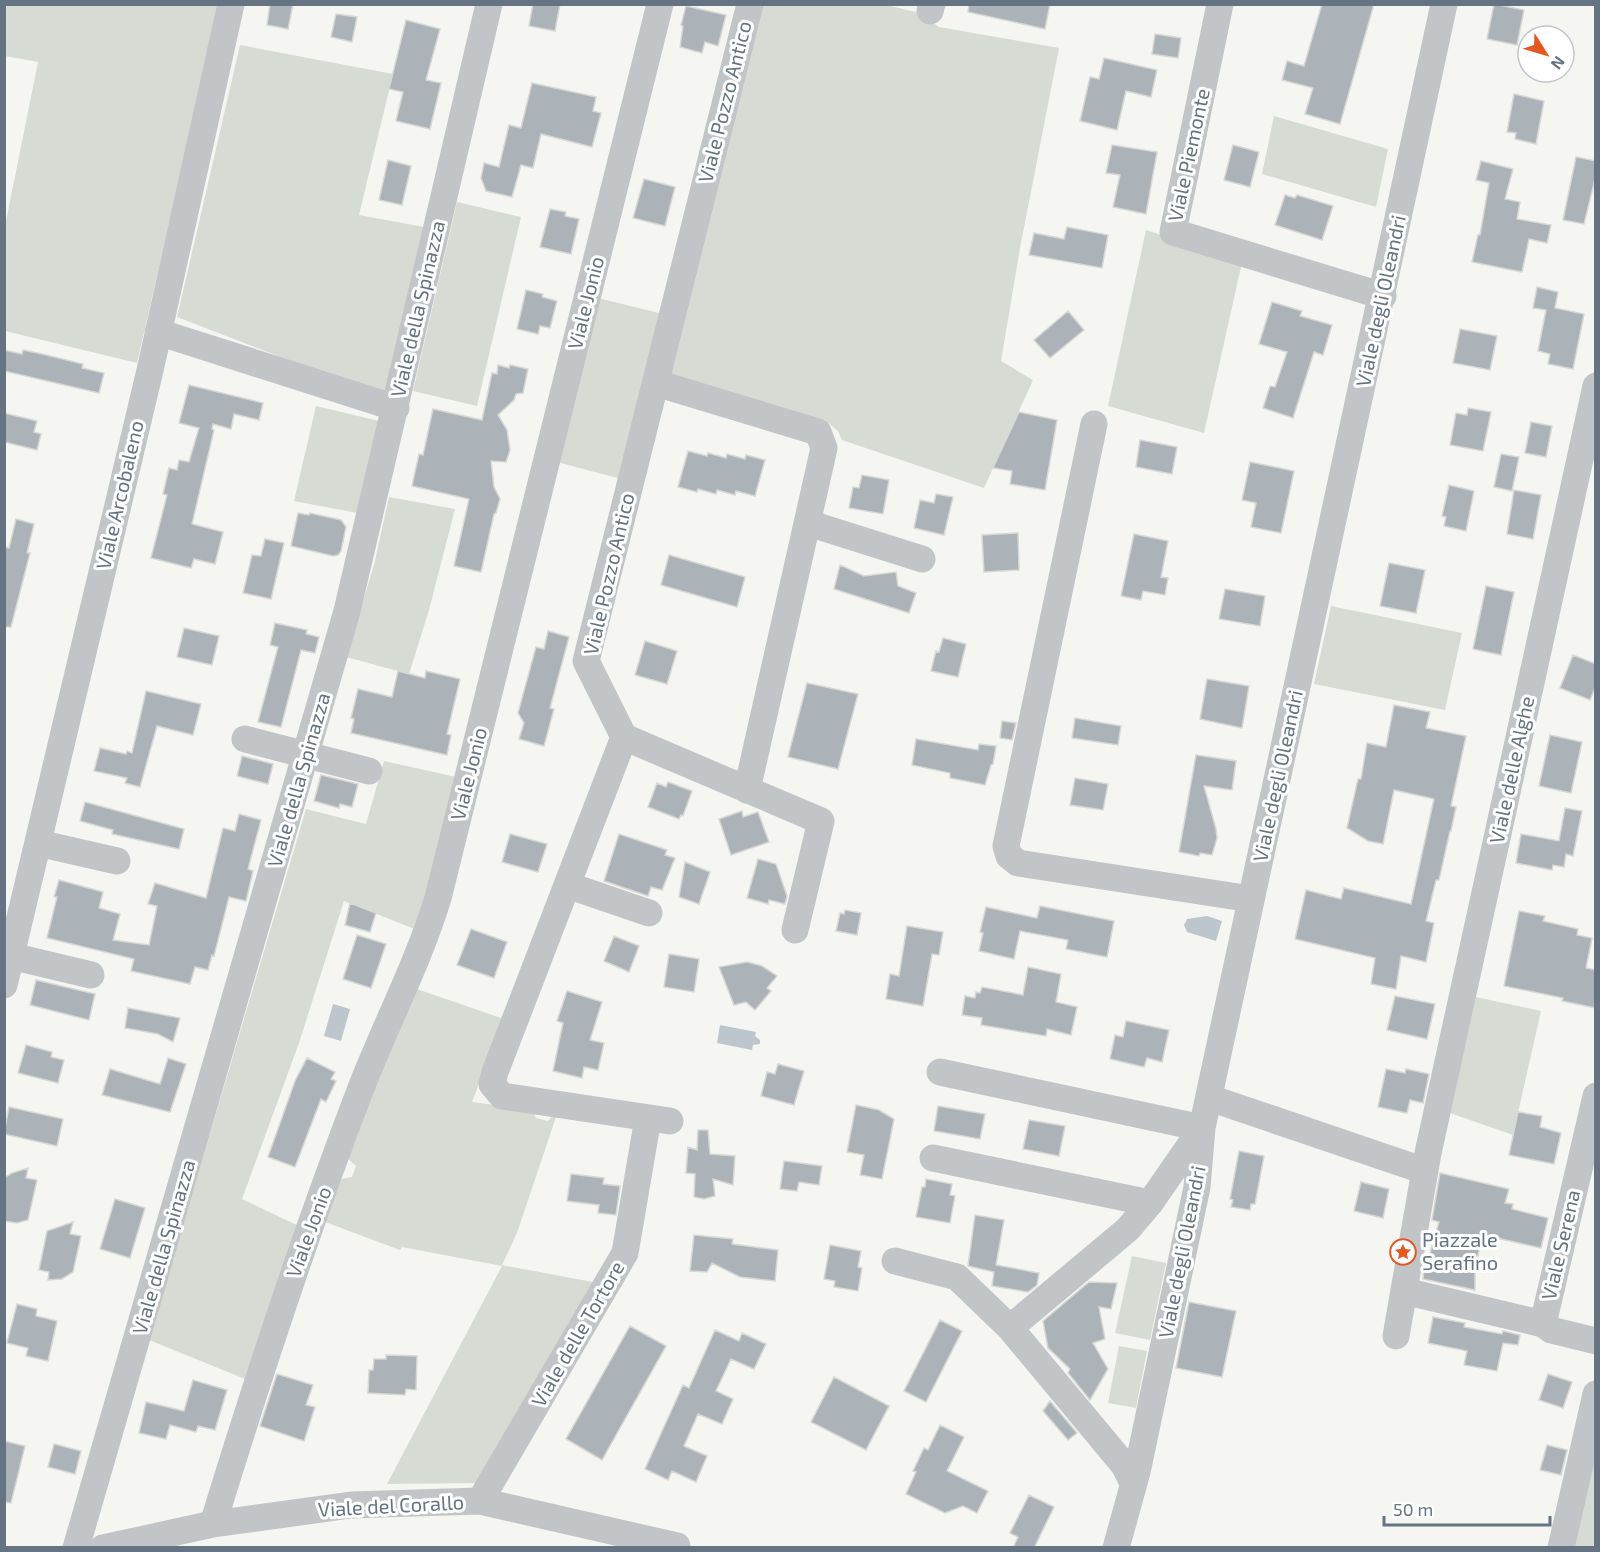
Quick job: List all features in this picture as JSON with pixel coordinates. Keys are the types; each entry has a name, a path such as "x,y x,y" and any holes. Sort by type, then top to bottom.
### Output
{"street":[{"name":"Viale Arcobaleno","path":"4,985 159,332 231,4"},
{"name":"Viale della Spinazza","path":"76,1548 347,611 489,4"},
{"name":"Viale Jonio","path":"213,1524 256,1381 358,1098 427,933 438,898 660,4"},
{"name":"Viale Pozzo Antico","path":"624,737 586,661 750,4"},
{"name":"Viale Piemonte","path":"1220,4 1173,232 1383,296"},
{"name":"Viale degli Oleandri","path":"1116,1548 1137,1472 1197,1187 1203,1128 1444,4"},
{"path":"159,332 396,408"},
{"path":"656,383 818,432 824,448 747,790"},
{"name":"Viale delle Alghe","path":"1396,1336 1427,1162 1596,386"},
{"path":"1094,424 1006,846 1010,856 1018,863 1251,899"},
{"path":"808,522 922,559"},
{"path":"649,913 567,885 624,737 821,821 795,930"},
{"path":"245,739 369,771"},
{"path":"38,843 117,861"},
{"name":"Viale delle Tortore","path":"480,1502 625,1253 659,1119 502,1096 492,1084 567,885"},
{"path":"11,956 91,975"},
{"path":"940,1072 1203,1128 1150,1203 1128,1229 1010,1328"},
{"name":"Viale Serena","path":"1543,1324 1596,1096"},
{"path":"1210,1098 1427,1162"},
{"path":"933,1158 1150,1203"},
{"path":"895,1261 957,1277 1010,1328 1124,1465 1133,1483"},
{"path":"1404,1291 1543,1324 1551,1330 1596,1341"},
{"path":"1561,1548 1596,1394"},
{"name":"Viale del Corallo","path":"103,1548 213,1524 351,1505 480,1502 677,1546"}],"shaded area":[{"path":"5,5 219,5 137,363 5,331 5,226 38,62 5,56"},
{"path":"762,5 886,5 916,12 939,27 1059,48 1020,248 1001,361 1033,380 984,488 842,440 838,431 825,420 664,373"},
{"path":"240,45 393,74 359,215 424,227 385,393 322,373 177,317"},
{"path":"1274,116 1388,149 1376,207 1262,174"},
{"path":"457,202 521,217 477,406 413,391"},
{"path":"1146,230 1242,262 1204,433 1108,406"},
{"path":"598,298 663,314 621,479 557,462"},
{"path":"316,406 379,421 357,513 294,501"},
{"path":"389,497 455,509 429,610 409,674 346,657 374,565"},
{"path":"1331,606 1462,633 1445,710 1314,684"},
{"path":"384,761 456,777 417,930 344,901 299,1043 242,1199 301,1227 245,1379 149,1340 306,809 366,824"},
{"path":"1207,916 1222,921 1216,941 1187,932 1184,925 1187,919"},
{"path":"417,989 504,1019 472,1102 532,1110 536,1118 548,1121 554,1114 557,1114 517,1233 502,1265 598,1283 481,1483 387,1484 502,1266 402,1247 400,1250 325,1222 341,1179 352,1177 356,1166 348,1159 373,1091"},
{"path":"1476,997 1541,1011 1513,1135 1450,1113"},
{"path":"333,1004 350,1009 341,1041 324,1036"},
{"path":"720,1025 756,1032 755,1036 760,1040 760,1044 753,1045 752,1050 717,1043"},
{"path":"1132,1256 1166,1263 1150,1340 1115,1333"},
{"path":"1119,1346 1147,1351 1136,1408 1108,1403"},
{"path":"1595,1422 1595,1547 1567,1547"}],"building":[{"path":"270,4 293,4 288,29 267,25"},
{"path":"533,4 560,4 555,31 529,26"},
{"path":"969,4 1050,4 1045,29 968,12"},
{"path":"1322,4 1374,4 1340,124 1305,114 1313,88 1282,80 1287,61 1304,66"},
{"path":"1494,4 1524,10 1521,24 1516,24 1516,45 1487,39"},
{"path":"686,6 726,15 718,46 705,42 702,53 680,47 683,26 681,25"},
{"path":"336,14 357,17 352,42 331,37"},
{"path":"406,20 440,29 426,80 441,83 430,129 396,121 403,92 389,89"},
{"path":"1155,34 1181,38 1178,58 1152,54"},
{"path":"1104,58 1157,70 1151,97 1126,91 1117,130 1080,121 1090,77 1099,79"},
{"path":"532,83 596,97 593,111 601,113 592,147 541,134 533,168 521,165 512,197 486,191 481,178 484,163 499,167 509,125 521,128"},
{"path":"1514,94 1544,101 1536,144 1515,139 1516,133 1507,132"},
{"path":"1112,145 1157,152 1146,214 1113,207 1120,175 1106,173"},
{"path":"1233,145 1259,152 1250,187 1224,180"},
{"path":"1576,157 1596,161 1596,175 1584,224 1563,220"},
{"path":"388,160 411,166 402,205 379,200"},
{"path":"1481,161 1513,169 1505,199 1520,202 1517,219 1551,225 1547,243 1529,239 1522,272 1472,262 1478,235 1480,235 1489,183 1476,180"},
{"path":"644,179 675,187 665,226 633,218"},
{"path":"1285,195 1295,198 1297,195 1333,206 1322,240 1275,225"},
{"path":"550,209 566,212 565,216 579,219 571,254 540,247"},
{"path":"1067,227 1108,235 1102,268 1029,255 1034,233 1064,239"},
{"path":"1537,287 1558,292 1555,308 1584,314 1573,369 1548,364 1550,354 1538,351 1546,310 1533,308"},
{"path":"526,290 543,294 542,297 557,301 550,328 540,326 538,334 517,329"},
{"path":"1272,302 1302,311 1300,316 1332,325 1323,355 1314,352 1293,418 1263,408 1270,386 1275,387 1287,352 1259,344"},
{"path":"1068,311 1084,330 1050,358 1034,340"},
{"path":"1460,329 1497,336 1490,370 1453,363"},
{"path":"4,350 22,354 23,350 42,354 83,364 82,368 104,373 99,393 4,371"},
{"path":"498,365 528,369 523,393 516,394 514,400 498,415 507,430 510,450 506,462 491,461 494,487 500,499 494,514 481,572 454,566 469,499 412,486 419,454 423,455 433,409 482,420 492,373 497,374"},
{"path":"189,385 263,403 259,420 234,414 231,429 213,424 212,429 214,430 192,524 223,532 215,564 194,559 191,568 151,558 167,495 163,494 169,468 177,470 179,460 189,462 199,428 179,423"},
{"path":"1468,408 1491,412 1483,451 1450,445 1456,413 1467,415"},
{"path":"1019,412 1057,420 1045,490 1010,484 1012,471 993,468"},
{"path":"4,413 37,421 34,432 41,434 37,450 4,442"},
{"path":"1531,422 1552,426 1546,457 1525,453"},
{"path":"1140,440 1177,447 1172,474 1136,467"},
{"path":"688,451 726,458 727,454 745,459 746,455 765,460 755,496 736,491 735,495 717,490 716,494 698,489 697,492 678,487"},
{"path":"1501,454 1519,457 1512,491 1494,487"},
{"path":"1250,462 1294,471 1281,533 1251,527 1256,503 1242,500"},
{"path":"862,475 889,480 883,514 849,508 853,487 859,488"},
{"path":"1449,485 1474,491 1466,531 1444,526 1446,517 1442,516"},
{"path":"1514,490 1541,495 1533,539 1507,534"},
{"path":"936,494 953,497 944,535 914,528 920,500 934,503"},
{"path":"298,513 309,515 310,513 341,520 346,527 338,555 333,556 291,546"},
{"path":"16,519 34,524 27,553 30,553 11,627 4,627 4,547 9,548"},
{"path":"1018,533 1019,570 984,572 982,535"},
{"path":"1134,534 1168,541 1161,577 1168,578 1165,595 1143,591 1141,600 1121,596"},
{"path":"265,539 284,543 271,599 243,593 252,555 261,556"},
{"path":"669,555 745,577 737,607 661,585"},
{"path":"1389,563 1425,570 1416,613 1380,606"},
{"path":"840,565 864,576 896,572 898,586 916,593 909,613 834,589"},
{"path":"1486,586 1514,592 1501,655 1473,649"},
{"path":"1225,589 1265,596 1260,626 1219,619"},
{"path":"275,623 307,630 306,634 319,637 315,653 301,650 281,727 258,722 278,647 270,645"},
{"path":"184,628 219,636 212,665 177,657"},
{"path":"548,631 569,637 550,708 554,709 544,746 519,739 524,723 518,713 536,647 544,649"},
{"path":"943,638 966,644 958,677 931,671 936,651 939,652"},
{"path":"645,641 677,651 667,684 635,675"},
{"path":"1573,655 1596,664 1596,685 1590,700 1560,688"},
{"path":"398,671 425,678 426,671 460,679 447,734 451,735 447,755 351,733 354,719 351,718 358,689 392,697"},
{"path":"1207,679 1249,686 1242,728 1200,719"},
{"path":"807,683 858,694 838,769 788,757"},
{"path":"146,691 201,704 193,735 157,726 140,787 125,783 127,778 94,771 100,748 126,754 127,751 132,753"},
{"path":"1394,705 1430,712 1426,728 1466,736 1451,806 1456,807 1451,831 1426,921 1434,923 1426,962 1401,956 1396,989 1371,984 1375,958 1295,939 1306,890 1341,899 1344,888 1411,904 1434,799 1394,790 1383,844 1368,841 1347,828 1358,779 1361,779 1367,743 1386,747"},
{"path":"1075,718 1121,726 1118,745 1072,738"},
{"path":"1002,721 1016,723 1012,740 1000,738"},
{"path":"1550,735 1582,742 1571,793 1539,786"},
{"path":"916,739 978,750 979,744 996,746 993,764 985,785 950,778 950,773 912,765"},
{"path":"1196,755 1236,761 1232,790 1204,786 1216,829 1217,838 1212,855 1200,853 1199,856 1179,852"},
{"path":"242,756 273,764 268,784 237,776"},
{"path":"321,775 358,784 352,807 340,804 339,808 314,801"},
{"path":"1075,778 1108,784 1103,810 1070,805"},
{"path":"668,782 692,791 683,816 681,815 679,819 648,807 657,783 666,787"},
{"path":"85,802 184,829 179,849 112,834 113,830 80,821"},
{"path":"1565,808 1582,811 1573,856 1566,854 1564,867 1553,865 1552,870 1516,863 1521,834 1559,841"},
{"path":"742,811 743,817 758,812 769,842 731,855 719,819"},
{"path":"239,814 261,820 248,869 253,871 246,901 229,897 214,956 212,955 208,970 195,967 190,984 131,971 134,959 47,938 59,880 103,892 99,908 120,914 113,940 149,945 157,906 148,904 155,883 206,898 223,828 235,831"},
{"path":"510,834 547,844 538,872 502,862"},
{"path":"619,834 667,850 665,855 675,858 662,890 651,887 648,896 604,881"},
{"path":"758,859 776,864 787,896 785,904 769,900 768,904 747,898"},
{"path":"685,862 710,872 699,904 679,897"},
{"path":"350,903 376,913 370,932 345,925"},
{"path":"1040,906 1114,921 1107,957 1066,949 1068,940 1020,931 1014,959 979,951 983,933 980,932 986,907 1037,918"},
{"path":"845,910 861,913 857,935 836,931 840,913 844,914"},
{"path":"1519,911 1545,916 1543,921 1578,929 1577,935 1592,938 1586,968 1596,970 1596,1008 1562,1001 1563,998 1504,986"},
{"path":"907,926 943,932 939,955 932,954 923,1006 886,999 890,974 899,976"},
{"path":"471,929 507,942 494,978 457,965"},
{"path":"357,935 386,944 371,988 343,979"},
{"path":"614,936 639,946 629,972 604,961"},
{"path":"669,954 699,959 694,992 664,987"},
{"path":"747,962 762,966 777,976 767,988 771,991 755,1010 746,1002 734,1005 719,967"},
{"path":"1028,967 1061,974 1056,1002 1077,1007 1071,1035 1047,1029 1046,1036 981,1025 982,1018 962,1015 965,996 975,998 976,992 980,993 982,987 1023,995"},
{"path":"36,980 95,994 89,1020 30,1005"},
{"path":"567,991 602,1002 590,1040 604,1043 598,1070 584,1067 582,1078 553,1071 563,1023 557,1021"},
{"path":"1395,996 1435,1004 1427,1039 1387,1030"},
{"path":"128,1008 180,1018 173,1042 158,1034 125,1028"},
{"path":"1126,1021 1169,1030 1162,1062 1147,1058 1144,1067 1110,1059 1115,1035 1123,1037"},
{"path":"26,1045 52,1052 51,1057 64,1060 58,1083 18,1073"},
{"path":"168,1058 186,1064 170,1112 102,1095 110,1069 160,1084"},
{"path":"307,1058 335,1072 331,1079 336,1081 326,1102 321,1099 295,1167 268,1157 295,1081"},
{"path":"778,1064 804,1071 794,1105 761,1096 767,1072 775,1074"},
{"path":"1386,1069 1405,1073 1406,1069 1429,1074 1423,1103 1410,1100 1407,1113 1378,1107"},
{"path":"856,1105 879,1110 894,1119 882,1179 860,1175 864,1155 847,1152"},
{"path":"938,1106 985,1114 980,1139 934,1131"},
{"path":"9,1107 63,1119 57,1146 4,1134"},
{"path":"1518,1112 1542,1116 1540,1127 1561,1133 1554,1164 1509,1155"},
{"path":"1029,1120 1065,1126 1059,1156 1023,1149"},
{"path":"698,1130 708,1130 710,1154 735,1156 733,1185 713,1179 715,1196 704,1199 694,1197 695,1174 686,1173 688,1147 697,1150"},
{"path":"1239,1151 1264,1156 1255,1204 1251,1204 1250,1210 1231,1207 1233,1200 1230,1199"},
{"path":"784,1161 822,1166 819,1185 799,1182 797,1191 780,1189"},
{"path":"28,1168 26,1178 37,1180 28,1220 17,1223 4,1221 4,1178"},
{"path":"1440,1173 1509,1189 1505,1203 1513,1204 1512,1209 1548,1218 1541,1248 1483,1235 1475,1267 1475,1290 1423,1279 1425,1260 1428,1260 1439,1222 1432,1220"},
{"path":"571,1174 604,1178 603,1184 620,1186 616,1215 598,1213 599,1205 567,1201"},
{"path":"926,1179 952,1184 950,1195 955,1196 950,1223 916,1217 922,1187 925,1187"},
{"path":"1361,1182 1389,1189 1383,1218 1354,1211"},
{"path":"115,1199 145,1208 130,1258 100,1249"},
{"path":"975,1215 1004,1220 996,1265 1039,1273 1037,1285 1028,1292 992,1286 994,1272 968,1266"},
{"path":"73,1222 70,1234 81,1236 73,1272 62,1279 48,1280 49,1272 39,1270 47,1231"},
{"path":"694,1235 733,1239 732,1244 778,1250 775,1281 740,1277 712,1263 707,1272 690,1271"},
{"path":"830,1245 861,1251 858,1267 862,1268 858,1291 834,1287 835,1281 824,1279"},
{"path":"1089,1282 1117,1283 1111,1309 1099,1307 1105,1339 1093,1343 1108,1369 1090,1400 1068,1373 1070,1369 1048,1348 1043,1321"},
{"path":"1189,1302 1236,1311 1222,1377 1176,1368"},
{"path":"17,1304 37,1309 36,1316 57,1321 48,1361 26,1356 28,1348 7,1343"},
{"path":"1433,1317 1465,1323 1464,1327 1520,1335 1518,1345 1503,1343 1497,1371 1464,1365 1467,1351 1428,1343"},
{"path":"940,1320 962,1331 926,1402 904,1391"},
{"path":"630,1326 666,1346 602,1460 566,1439"},
{"path":"715,1330 739,1341 742,1333 766,1344 754,1369 731,1359 716,1391 733,1399 722,1424 698,1414 684,1446 707,1456 696,1482 672,1471 668,1480 645,1469 683,1385 689,1388"},
{"path":"386,1355 417,1356 416,1390 406,1389 405,1395 368,1393 369,1370 373,1370 374,1359 386,1359"},
{"path":"277,1374 313,1385 306,1405 315,1407 304,1441 260,1426"},
{"path":"1548,1374 1572,1382 1563,1408 1539,1400"},
{"path":"834,1377 889,1406 866,1450 811,1422"},
{"path":"193,1380 227,1390 215,1430 198,1426 196,1432 170,1425 166,1439 139,1433 146,1402 184,1411"},
{"path":"1050,1401 1077,1433 1068,1440 1043,1411"},
{"path":"940,1425 964,1437 947,1471 988,1491 977,1513 963,1506 945,1513 906,1494 916,1472 913,1471 924,1448 928,1450"},
{"path":"4,1441 25,1446 11,1503 4,1502"},
{"path":"54,1444 81,1451 75,1474 48,1467"},
{"path":"1547,1445 1567,1450 1561,1475 1540,1470"},
{"path":"1029,1495 1054,1507 1034,1548 1013,1548 1018,1537 1010,1533"}],"place":[{"name":"Piazzale Serafino","path":"1403,1252"}]}
